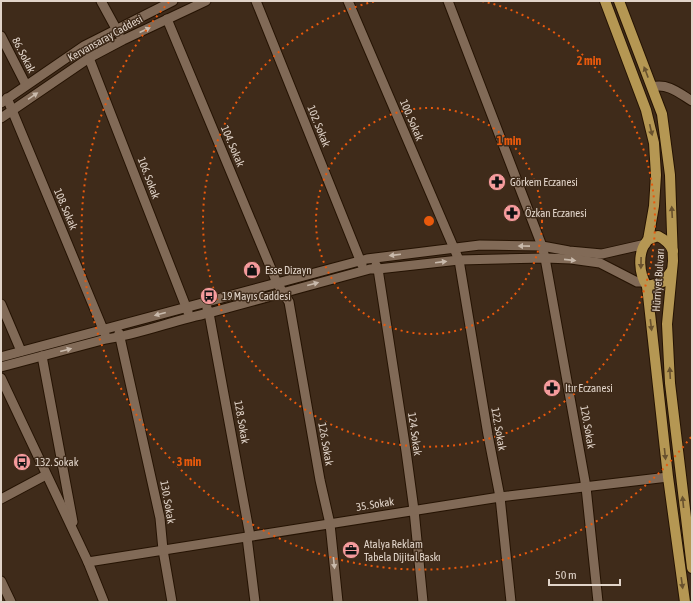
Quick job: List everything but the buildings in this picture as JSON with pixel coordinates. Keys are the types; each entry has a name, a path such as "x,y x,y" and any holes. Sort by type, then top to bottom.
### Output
{"main road":[{"name":"Hürriyet Bulvarı","path":"605,1 646,110 654,143 656,175 654,206 647,242"},
{"name":"Hürriyet Bulvarı","path":"619,1 662,114 670,175 673,251 667,324 670,382 692,568"},
{"path":"672,270 663,282 645,284 640,266 642,250 647,242 658,236 665,239 673,251"},
{"name":"Hürriyet Bulvarı","path":"645,284 685,602"}],"street":[{"path":"101,1 123,40"},
{"name":"Kervansaray Caddesi","path":"4,100 84,46 173,1"},
{"name":"Kervansaray Caddesi","path":"1,118 89,58 123,40 206,1"},
{"name":"102. Sokak","path":"256,1 364,271"},
{"name":"100. Sokak","path":"348,1 459,260"},
{"name":"120. Sokak","path":"448,1 546,258 586,486 598,602"},
{"name":"104. Sokak","path":"167,19 278,283 284,292"},
{"name":"86. Sokak","path":"1,36 26,85"},
{"name":"106. Sokak","path":"89,58 190,317"},
{"path":"652,86 666,86 692,101"},
{"name":"108. Sokak","path":"4,100 12,110 106,339"},
{"path":"1,357 373,258 480,245 542,246 569,251 602,254 647,242"},
{"name":"124. Sokak","path":"373,258 378,269 414,510 423,602"},
{"path":"1,367 106,339 121,337 190,317 364,271 378,269 480,258 546,258 600,263 637,282 645,284"},
{"name":"122. Sokak","path":"459,260 488,435 500,497 511,602"},
{"name":"126. Sokak","path":"284,292 289,302 320,480 330,524 338,602"},
{"name":"128. Sokak","path":"205,302 209,313 248,536 255,602"},
{"path":"1,304 21,351"},
{"name":"130. Sokak","path":"116,326 121,337 160,518 162,550 172,602"},
{"path":"42,356 75,535"},
{"path":"1,378 88,562 104,602"},
{"path":"1,498 46,475"},
{"name":"35. Sokak","path":"88,562 500,497 668,476"},
{"path":"1,580 11,602"}],"place":[{"name":"Görkem Eczanesi","path":"497,182"},
{"name":"Özkan Eczanesi","path":"512,213"},
{"name":"Esse Dizayn","path":"252,270"},
{"name":"19 Mayıs Caddesi","path":"209,296"},
{"name":"Itır Eczanesi","path":"552,388"},
{"name":"132. Sokak","path":"22,462"},
{"name":"Atalya Reklam Tabela Dijital Baskı","path":"351,550"}]}
